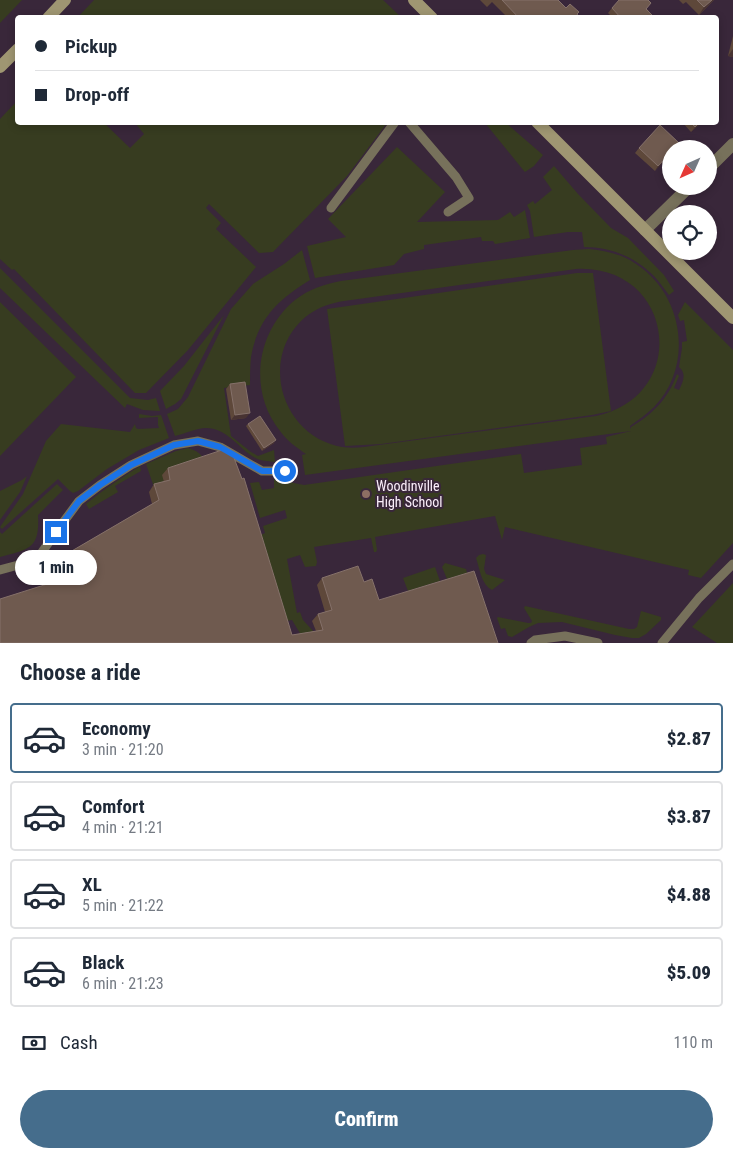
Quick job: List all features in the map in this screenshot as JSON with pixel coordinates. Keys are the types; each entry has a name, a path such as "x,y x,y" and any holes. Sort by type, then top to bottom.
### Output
{"main road":[{"path":"51,15 65,0"},
{"path":"414,0 429,15"},
{"path":"0,67 15,52"},
{"path":"540,125 733,318"}],"street":[{"path":"718,159 733,144"},
{"path":"645,230 681,195"}],"lane":[{"path":"331,208 393,125"},
{"path":"412,125 456,176 469,198 448,212"},
{"path":"0,570 22,564 40,555 79,501 131,465 174,445 198,441 220,447 262,471 285,471"},
{"path":"662,643 699,598 733,564"},
{"path":"531,643 535,640 565,636 598,643"}],"green space":[{"path":"0,0 22,0 0,23"},
{"path":"94,0 383,0 399,15 80,15"},
{"path":"15,103 15,125 106,125 130,148 144,134 137,125 385,125 347,176 273,252 259,253 209,204 206,208 221,223 216,229 256,267 188,350 146,393 135,393 14,269 12,270 0,259 0,119"},
{"path":"487,125 508,125 543,155 534,166 525,172"},
{"path":"397,147 445,192 417,222 498,220 510,212 514,217 525,210 530,238 495,244 493,241 482,241 481,237 424,245 424,249 404,254 394,265 315,278 307,246 346,237 328,219"},
{"path":"554,166 611,228 628,238 664,275 674,291 669,295 647,269 631,258 613,251 584,247 582,232 534,237 530,211 527,205 533,201 535,204 552,190 543,177"},
{"path":"589,249 602,251 619,255 636,264 652,277 665,294 673,312 678,332 679,352 675,372 667,390 654,407 630,426 630,429 659,405 669,391 677,374 679,376 674,388 679,390 682,384 684,375 679,367 682,342 687,341 684,320 680,321 678,315 685,302 733,350 733,543 701,578 688,575 689,570 505,527 502,540 495,516 375,537 376,552 374,552 371,538 314,547 316,566 305,567 300,555 287,559 297,613 300,612 303,620 314,632 318,643 306,643 292,620 286,621 261,535 265,533 263,526 287,518 285,510 260,518 250,483 259,482 262,490 274,488 274,479 304,485 521,454 524,473 582,465 580,448 607,444 606,437 631,431 305,475 302,455 306,454 286,438 270,415 263,398 260,380 261,362 265,345 272,328 282,313 295,300 306,293 317,287 335,282","holes":["576,269 609,273 634,287 651,308 659,333 658,359 647,383 627,403 596,416 354,448 337,446 317,438 301,425 289,408 282,389 280,369 284,349 293,331 308,315 330,304"]},
{"path":"302,250 310,280 279,303 264,321 254,343 250,367 250,385 224,388 231,436 258,456 274,450 275,462 255,458 231,438 213,429 199,429 175,436 167,414 178,409 188,397 231,309 253,284"},
{"path":"0,268 130,398 148,400 156,398 160,411 143,410 127,404 125,408 0,288"},
{"path":"577,273 593,273 611,411 381,444 345,446 327,309"},
{"path":"0,302 76,377 0,456"},
{"path":"224,315 181,399 166,409 160,391 184,366"},
{"path":"139,414 161,415 169,438 139,450 107,469 73,493 58,479 2,529 0,527 23,494 46,441 61,424 130,432 135,424 138,429 159,428 158,417 139,418"},
{"path":"188,448 202,456 205,461 163,475 165,487 155,490 146,464"},
{"path":"140,466 141,471 115,486 118,492 89,509 86,504"},
{"path":"27,476 20,492 0,520 0,491"},
{"path":"57,484 63,490 38,515 35,541 25,549 0,557 0,532 2,534"},
{"path":"483,554 486,555 484,569 486,574 505,580 492,590 486,585 480,573 476,558"},
{"path":"445,563 466,569 467,573 447,579 442,567"},
{"path":"37,567 41,580 29,583 25,570"},
{"path":"435,567 440,581 408,591 403,578"},
{"path":"733,583 733,643 717,643 692,627"},
{"path":"525,606 629,629 637,627 641,611 661,617 661,620 639,638 615,635 562,622 538,623 512,637 508,636 505,628 501,629 497,618 531,623 532,621 524,608"}],"building":[{"path":"502,0 558,0 566,8 570,4 579,12 578,15 516,15"},
{"path":"619,0 648,0 651,3 646,9 652,15 618,15 612,8"},
{"path":"697,0 712,0 704,7"},
{"path":"660,125 676,140 662,140 662,162 658,166 639,148"},
{"path":"245,382 250,413 235,415 230,384"},
{"path":"260,416 276,440 264,448 248,424"},
{"path":"228,448 231,450 242,479 244,478 292,635 323,630 318,614 332,610 322,578 358,566 364,582 372,579 379,600 474,571 498,643 0,643 0,599 60,580 59,577 77,572 70,552 159,500 154,484 170,480 168,468"}],"place":[{"name":"Woodinville High School","path":"366,494"}],"route":[{"path":"56,532 79,501 100,485 131,465 174,445 198,441 220,447 262,471 285,471"}]}
